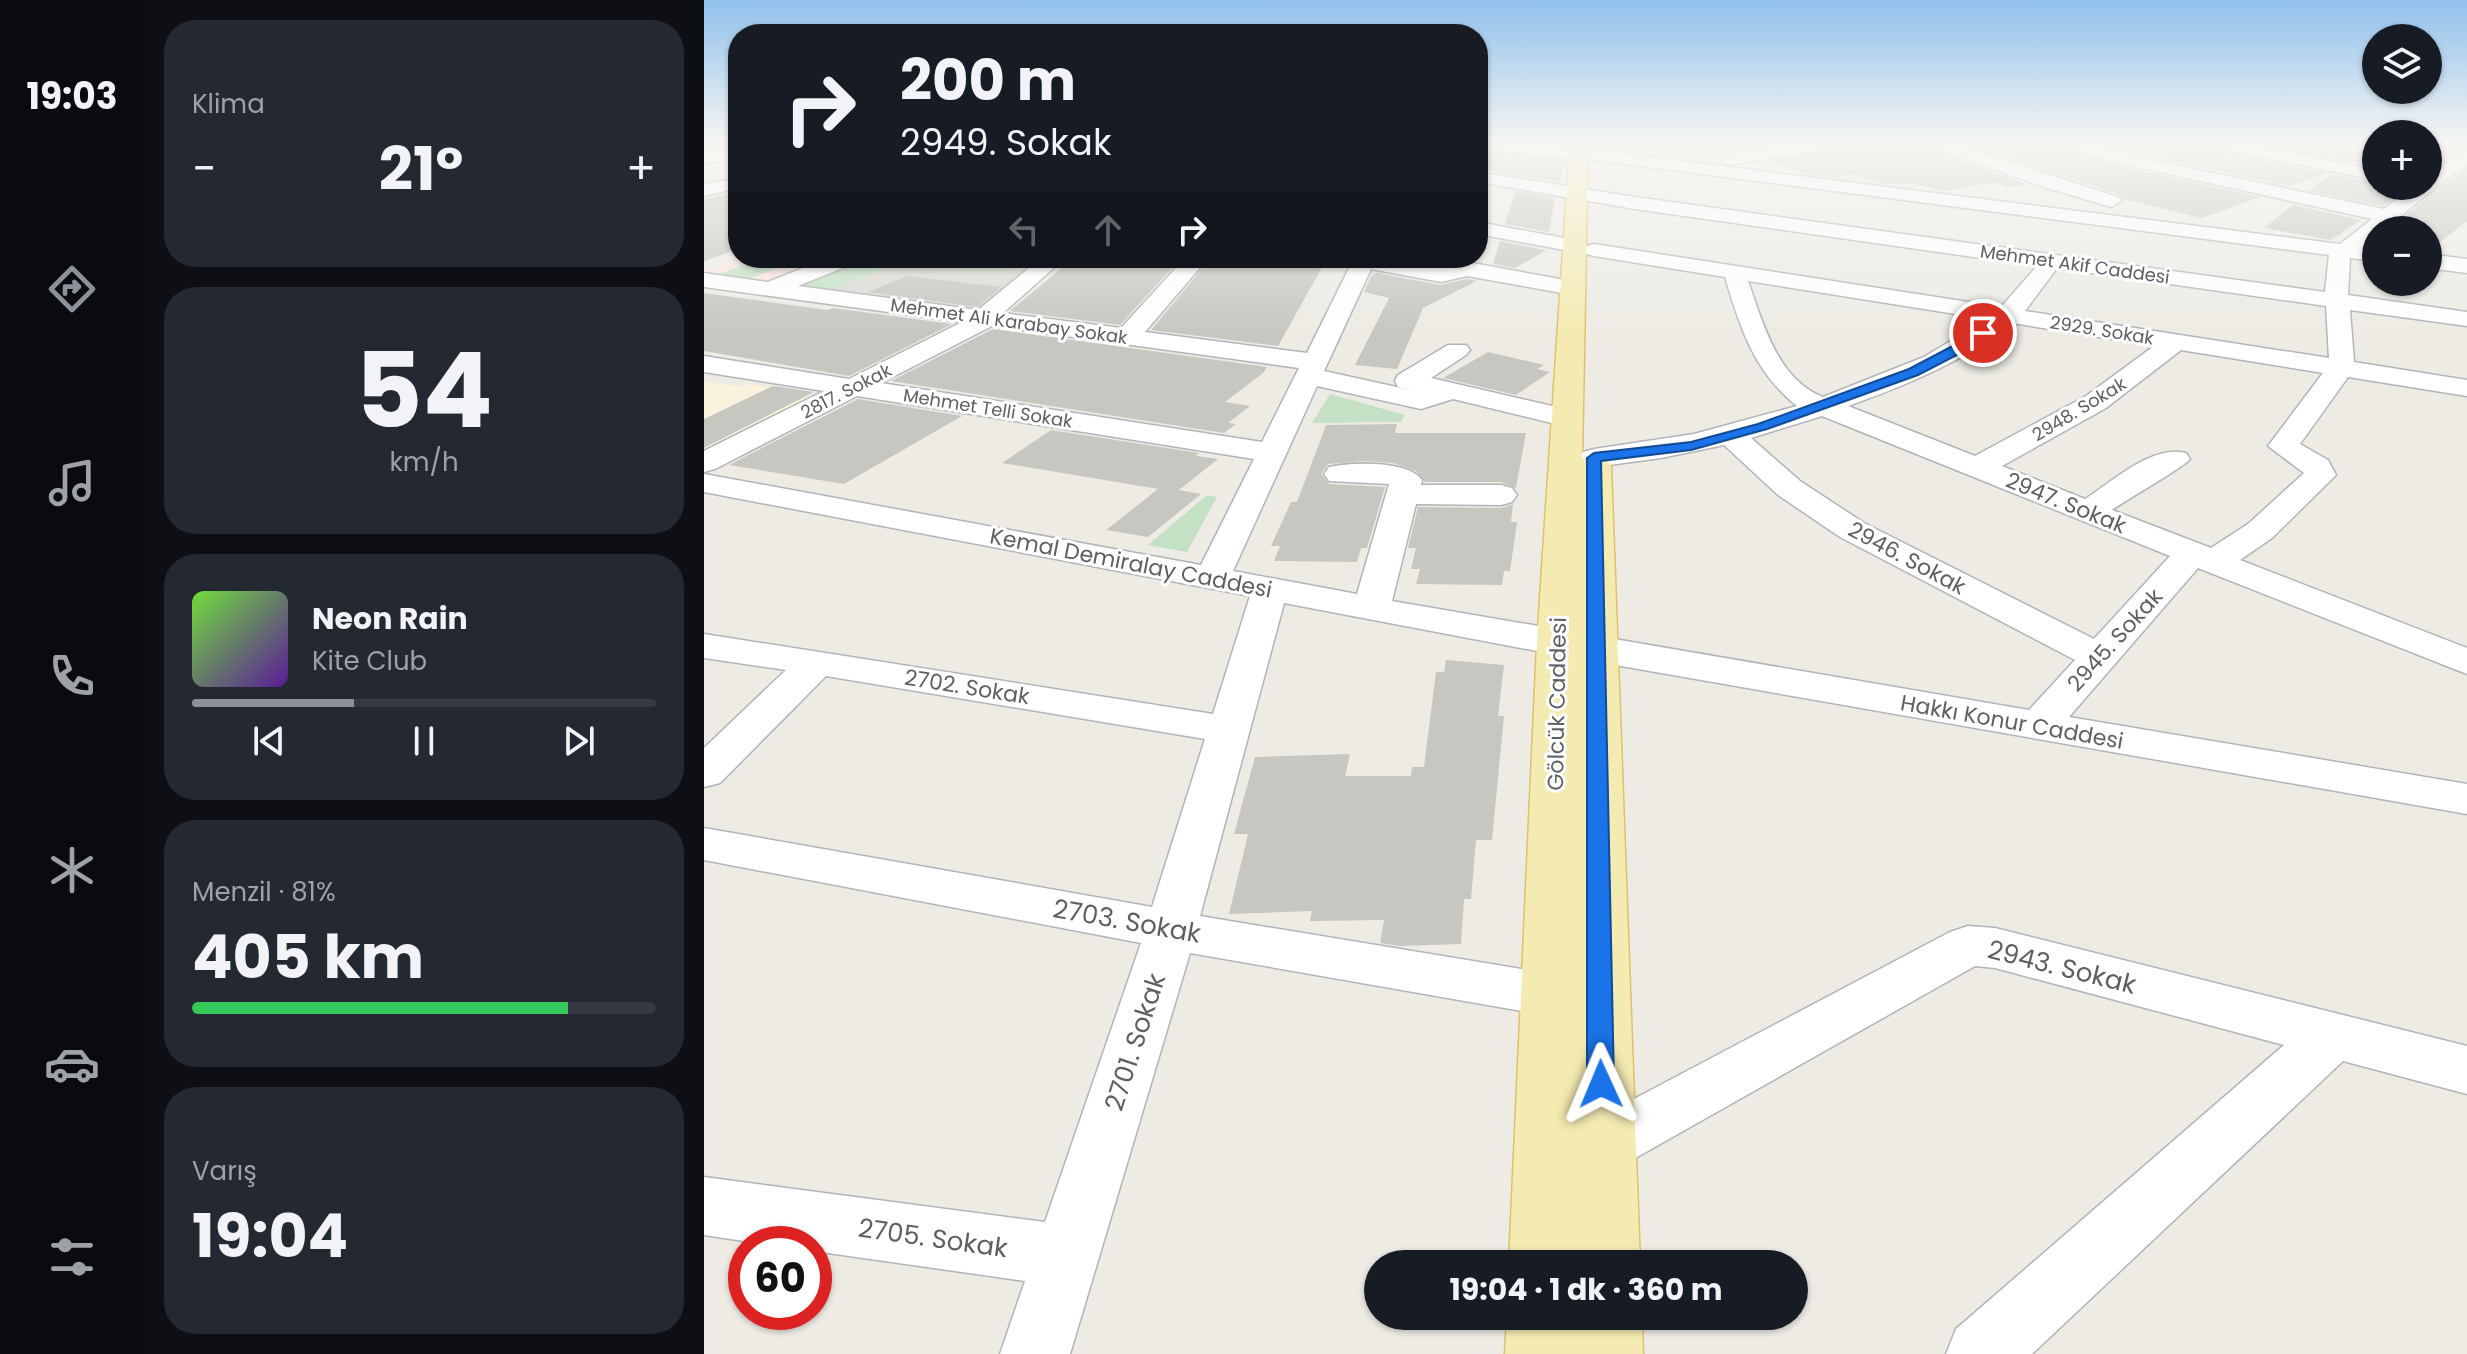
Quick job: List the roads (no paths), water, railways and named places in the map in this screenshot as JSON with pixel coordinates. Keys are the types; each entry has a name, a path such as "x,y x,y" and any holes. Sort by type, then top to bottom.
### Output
{"main road":[{"name":"Gölcük Caddesi","path":"1588,207 1581,261 1576,435 1576,646 1602,1146 1604,1250"},
{"name":"Gölcük Caddesi","path":"1545,1250 1551,995 1576,646"},
{"path":"1543,1354 1544,1330"},
{"path":"1605,1330 1605,1354"}],"street":[{"name":"Mehmet Akif Caddesi","path":"1756,207 1948,246 2467,319"},
{"path":"1948,246 1986,207"},
{"path":"2005,207 2362,253"},
{"path":"2140,207 2261,240"},
{"path":"2346,207 2387,216 2398,207"},
{"path":"1488,231 1581,261"},
{"path":"2341,368 2338,260 2342,250 2362,235"},
{"path":"1406,268 1444,276 1470,270 1581,261"},
{"name":"2929. Sokak","path":"1581,261 1734,272 2467,388"},
{"path":"1489,410 1576,435 1660,451 1731,436 1822,407 1953,353 2007,315 2052,261"},
{"path":"2442,263 2467,266"},
{"path":"770,289 822,268"},
{"name":"2817. Sokak","path":"704,463 986,318 1043,268"},
{"path":"1127,337 1188,268"},
{"path":"1212,578 1360,268"},
{"name":"2947. Sokak","path":"1734,272 1760,349 1769,365 1796,393 1822,407 2467,660"},
{"name":"Mehmet Ali Karabay Sokak","path":"704,280 1127,337 1312,369 1421,401 1446,391"},
{"name":"2948. Sokak","path":"1976,468 2096,402 2176,342"},
{"path":"1457,350 1408,381 1576,435"},
{"name":"Mehmet Telli Sokak","path":"704,364 1272,453"},
{"name":"2945. Sokak","path":"2038,726 2099,657 2203,557 2260,531 2320,475 2317,467 2283,446 2341,368"},
{"name":"2946. Sokak","path":"1731,436 1789,488 1852,530 2099,657"},
{"path":"2087,512 2149,471 2175,459"},
{"path":"1340,474 1398,475 1406,480 1372,608"},
{"name":"Kemal Demiralay Caddesi","path":"704,483 1576,646"},
{"path":"1404,494 1501,495"},
{"name":"2701. Sokak","path":"1035,1354 1171,930 1270,589"},
{"name":"2702. Sokak","path":"704,646 1229,730"},
{"name":"Hakkı Konur Caddesi","path":"1576,646 2467,799"},
{"path":"704,773 817,662"},
{"name":"2703. Sokak","path":"704,844 1171,930 1551,995"},
{"name":"2943. Sokak","path":"1602,1146 1968,946 1995,948 2467,1070"},
{"path":"1991,1351 2334,1035"},
{"name":"2705. Sokak","path":"704,1206 1067,1256"}]}
